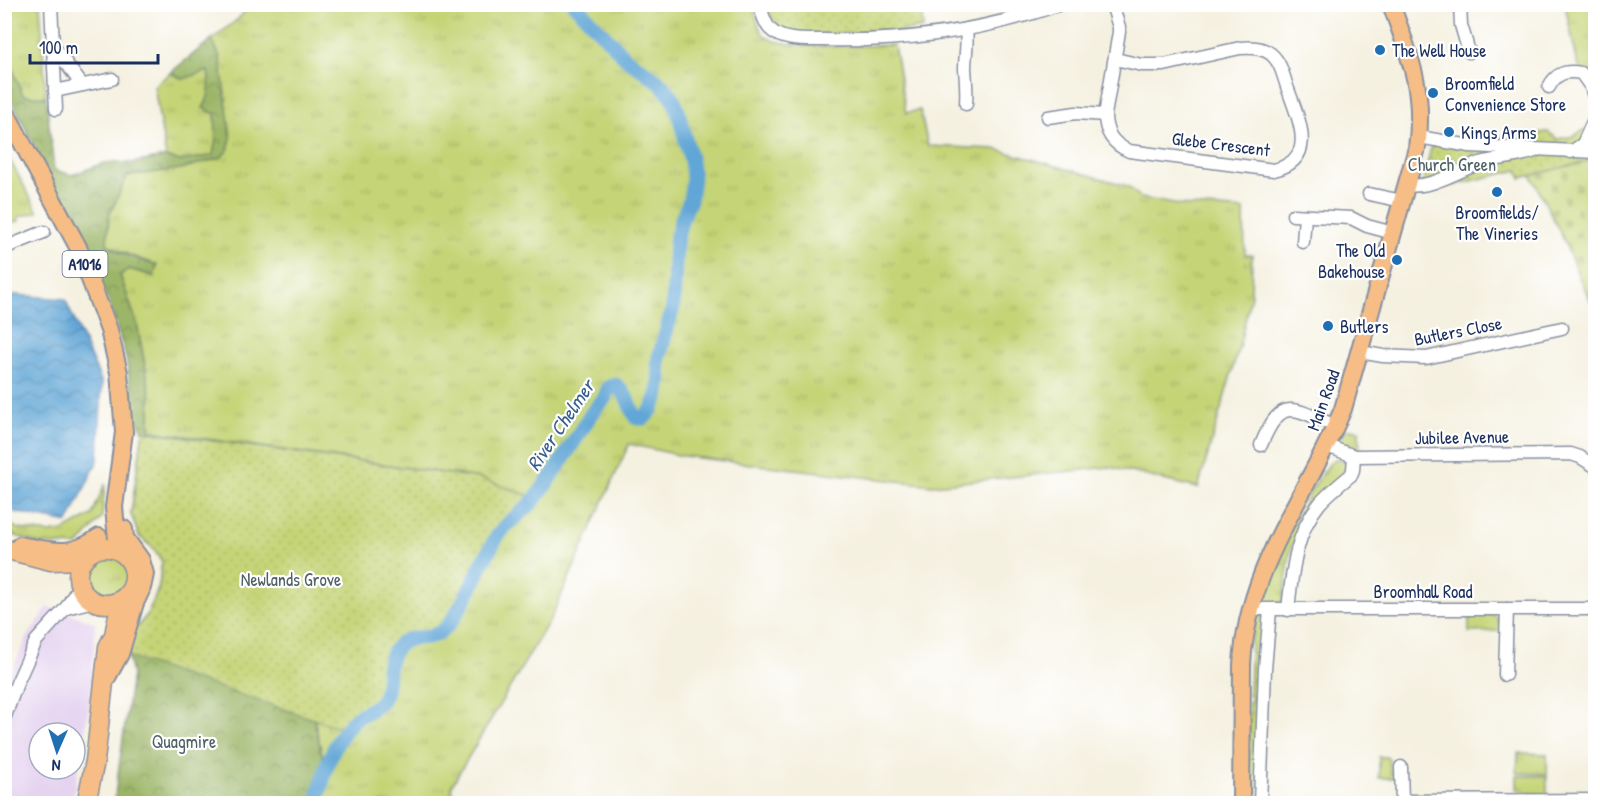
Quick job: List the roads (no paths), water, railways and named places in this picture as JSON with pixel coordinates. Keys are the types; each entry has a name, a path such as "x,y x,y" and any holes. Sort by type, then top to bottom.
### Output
{"highway":[{"path":"4,549 51,561 87,562 107,548 122,552 130,561 134,573 132,588 121,600 111,603 96,602 88,597 87,562"},
{"path":"108,647 114,635 121,600"},
{"path":"86,804 95,760 108,647 96,602"}],"main road":[{"name":"Main Road","path":"1241,804 1242,665 1243,645 1250,609 1272,549 1327,446 1350,389 1419,137 1418,87 1391,4"},
{"name":"A1016","path":"4,109 78,247 109,330 119,373 124,432 114,507 117,540 122,552"},
{"path":"106,679 120,654 145,574 141,560 125,538 123,524 127,470 124,432"},
{"name":"A1016","path":"87,562 114,507"},
{"path":"4,541 46,550 74,551 85,547 87,562"}],"street":[{"path":"51,4 56,109"},
{"path":"759,4 770,29 777,34 793,39 833,40 892,39 966,30 1061,4"},
{"path":"1048,117 1076,113 1105,115 1119,27 1112,4"},
{"path":"1460,4 1461,24 1469,52"},
{"path":"966,30 965,71 968,86 966,104"},
{"path":"54,47 82,85"},
{"name":"Glebe Crescent","path":"1105,115 1105,126 1114,141 1129,151 1150,154 1274,170 1282,168 1296,158 1302,142 1300,124 1279,65 1265,50 1251,47 1240,48 1153,66 1115,59"},
{"path":"1549,87 1552,80 1560,73 1572,71 1581,73 1591,87 1596,103"},
{"path":"55,91 112,79"},
{"path":"1571,152 1583,144 1596,115"},
{"path":"1419,137 1460,145 1485,153 1487,157 1484,162"},
{"path":"1460,145 1596,152"},
{"path":"1369,194 1405,193 1484,162 1508,159 1538,150"},
{"path":"1303,242 1299,215 1351,218 1367,226 1393,233"},
{"path":"4,248 44,232"},
{"name":"Butlers Close","path":"1360,352 1383,356 1426,358 1562,328"},
{"path":"1262,445 1272,421 1283,411 1295,410 1336,426"},
{"name":"Jubilee Avenue","path":"1327,446 1354,456 1558,453 1580,457 1596,467"},
{"path":"1288,610 1293,564 1299,541 1318,505 1351,475 1354,456"},
{"path":"4,719 36,641 66,608 87,562"},
{"path":"66,608 96,602"},
{"name":"Broomhall Road","path":"1250,609 1596,609"},
{"path":"1505,675 1507,609"},
{"path":"1260,804 1265,669 1270,610"},
{"path":"1401,767 1402,802 1596,800"}],"water":[{"path":"4,294 65,299 102,383 98,460 68,523 5,510 4,403 7,395 4,391"}],"waterway":[{"name":"River Chelmer","path":"317,804 325,771 339,739 353,721 382,700 387,687 390,658 394,652 405,641 437,634 450,623 498,535 529,506 557,468 594,410 604,399 609,387 616,385 621,390 637,418 644,418 652,409 657,398 660,381 658,361 673,307 676,241 690,200 693,178 691,161 672,96 657,80 627,59 574,4"}],"place":[{"name":"The Well House","path":"1380,50"},
{"name":"Broomfield Convenience Store","path":"1433,93"},
{"name":"Kings Arms","path":"1449,132"},
{"name":"Broomfields/ The Vineries","path":"1497,192"},
{"name":"The Old Bakehouse","path":"1397,260"},
{"name":"Butlers","path":"1328,326"}],"park label":[{"name":"Church Green","path":"1452,164"},
{"name":"Newlands Grove","path":"291,579"},
{"name":"Quagmire","path":"184,741"}]}
